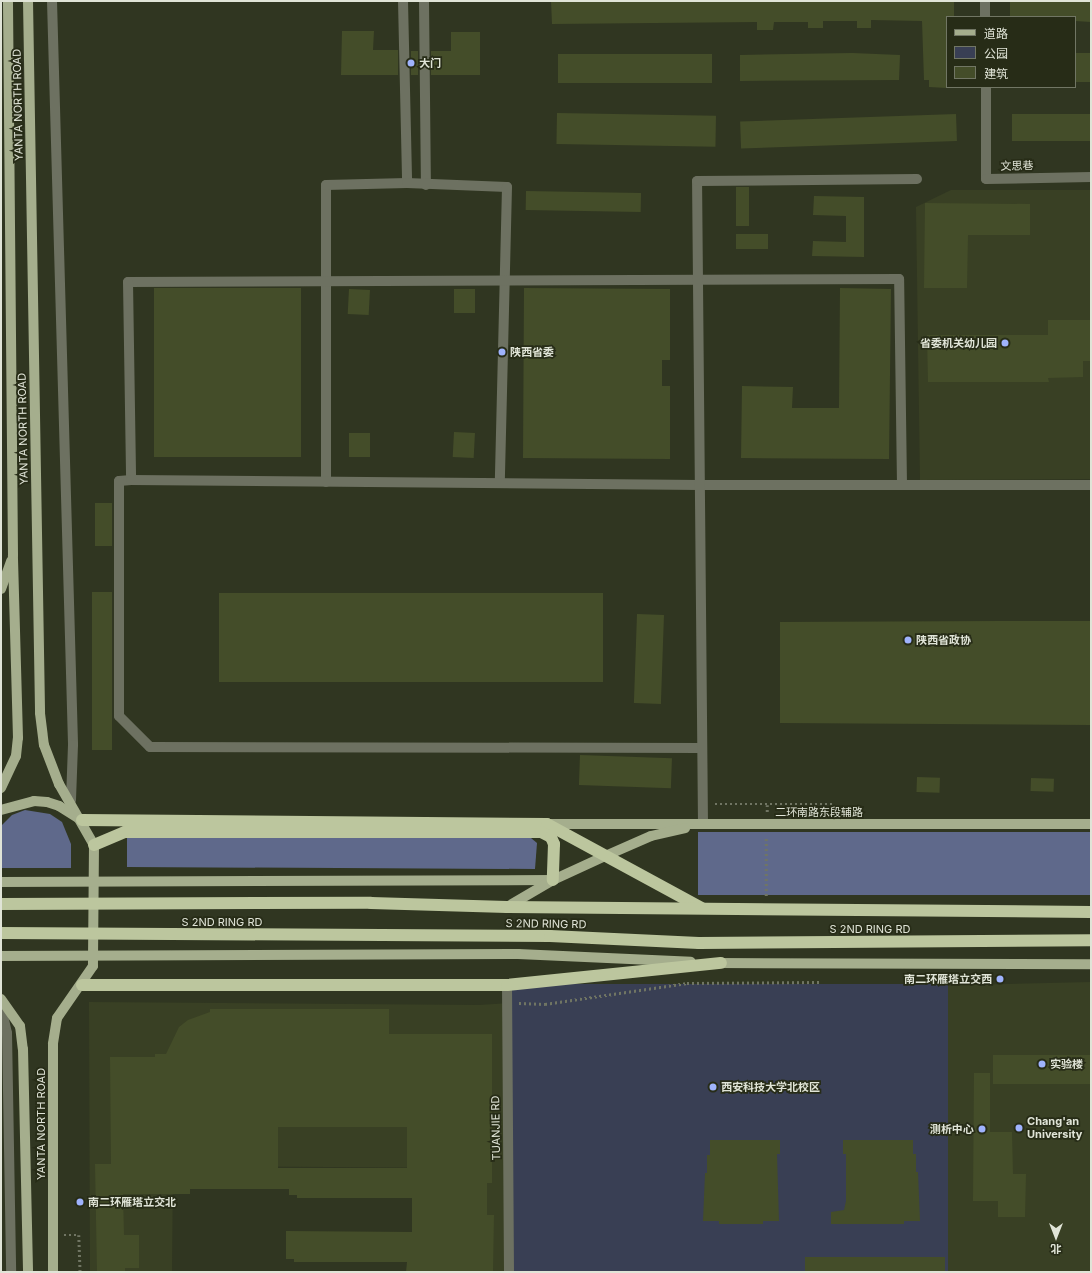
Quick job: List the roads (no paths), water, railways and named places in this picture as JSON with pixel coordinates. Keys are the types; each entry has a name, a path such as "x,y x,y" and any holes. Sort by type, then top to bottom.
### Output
{"highway":[{"path":"82,820 547,824 603,857 705,910"},
{"path":"94,845 125,832 541,832 551,837 554,844 554,880"},
{"name":"S 2ND RING RD","path":"1,904 371,903 705,910 1091,912"},
{"name":"S 2ND RING RD","path":"1,933 550,936 699,943 1091,940"},
{"path":"82,985 507,985 721,963"}],"main road":[{"name":"YANTA NORTH ROAD","path":"1,788 16,756 18,738 13,555 8,1"},
{"name":"YANTA NORTH ROAD","path":"28,1 40,713 44,744 59,784 82,820 94,845 93,966 82,985 67,1000 57,1018 53,1044 53,1272"},
{"path":"1,589 13,555"},
{"path":"1,810 34,801 47,802 59,806 82,820"},
{"name":"二环南路东段辅路","path":"547,824 1091,824"},
{"path":"507,907 554,880 651,836 703,824"},
{"path":"1,882 554,880"},
{"path":"1,956 518,954 721,963 1091,964"},
{"name":"YANTA NORTH ROAD","path":"1,999 20,1026 24,1049 28,1272"}],"street":[{"path":"52,1 73,745 70,800"},
{"path":"403,1 407,183"},
{"path":"424,1 426,185"},
{"path":"985,1 985,16"},
{"name":"文思巷","path":"986,88 986,179 1091,177"},
{"path":"703,824 697,181 916,179"},
{"path":"326,482 326,185 407,183 426,185 507,187 500,483"},
{"path":"131,480 128,282 504,282 899,279 902,485"},
{"path":"702,748 150,747 119,716 119,481 700,485 1091,485"},
{"name":"TUANJIE RD","path":"507,985 509,1272"},
{"path":"1,1007 7,1033 11,1272"}],"place":[{"name":"大门","path":"411,63"},
{"name":"省委机关幼儿园","path":"1005,343"},
{"name":"陕西省委","path":"502,352"},
{"name":"陕西省政协","path":"908,640"},
{"name":"南二环雁塔立交西","path":"1000,979"},
{"name":"实验楼","path":"1042,1064"},
{"name":"西安科技大学北校区","path":"713,1087"},
{"name":"Chang'an University","path":"1019,1128"},
{"name":"测析中心","path":"982,1129"},
{"name":"南二环雁塔立交北","path":"80,1202"}]}
